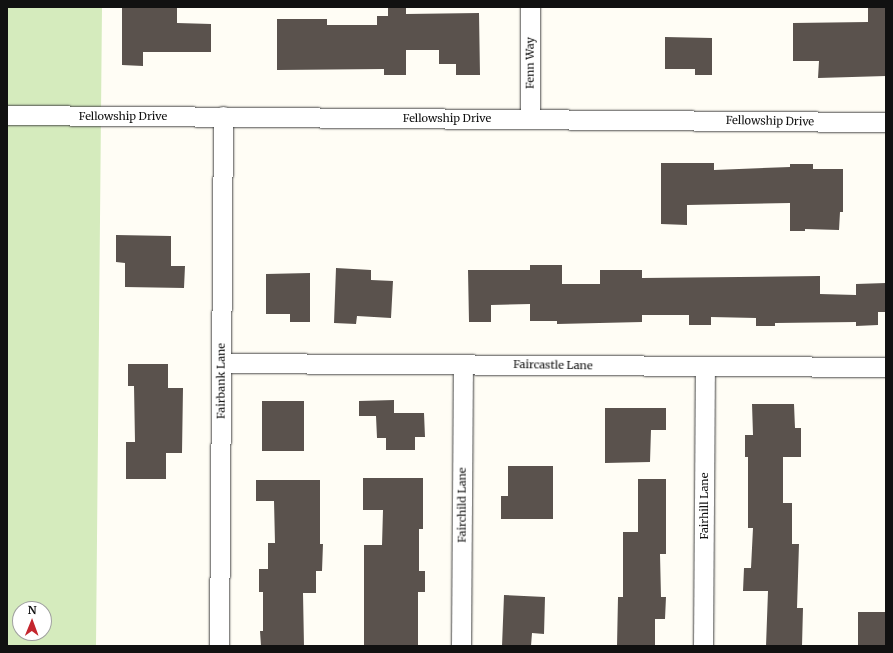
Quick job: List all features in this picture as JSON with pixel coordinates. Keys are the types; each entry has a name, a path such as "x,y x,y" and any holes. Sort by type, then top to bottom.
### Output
{"street":[{"name":"Fenn Way","path":"530,7 530,119"},
{"name":"Fellowship Drive","path":"7,115 886,122"},
{"name":"Fairbank Lane","path":"219,646 223,116"},
{"name":"Faircastle Lane","path":"221,363 886,367"},
{"name":"Fairchild Lane","path":"461,646 463,364"},
{"name":"Fairhill Lane","path":"703,646 705,367"}],"green space":[{"path":"7,7 102,7 96,646 7,646"}],"building":[{"path":"122,7 177,7 177,23 211,24 211,52 143,52 143,66 122,65"},
{"path":"388,7 406,7 406,14 479,13 480,75 456,75 456,64 439,64 439,50 406,50 406,75 384,75 384,69 277,70 277,19 327,19 327,25 377,25 377,16 388,16"},
{"path":"868,7 886,7 886,76 818,78 819,61 793,61 793,23 868,22"},
{"path":"665,37 712,38 712,75 695,75 695,69 665,69"},
{"path":"661,163 714,163 714,170 790,167 790,164 813,164 813,169 843,169 843,212 840,212 839,230 805,229 805,231 790,231 790,203 687,205 687,225 661,224"},
{"path":"116,235 171,236 171,266 185,266 184,288 125,287 125,263 116,262"},
{"path":"530,265 562,265 562,284 600,284 600,270 642,270 642,278 820,276 820,294 856,295 856,284 886,283 886,312 878,312 878,325 856,326 856,322 775,323 775,326 756,326 756,318 711,317 711,325 689,325 689,315 642,315 642,322 557,324 557,321 530,321 530,304 491,305 491,322 469,322 468,270 530,270"},
{"path":"336,268 371,270 371,280 393,281 391,318 357,316 356,324 334,323"},
{"path":"310,273 310,322 290,322 290,314 266,314 266,274"},
{"path":"128,364 168,364 168,388 183,388 182,453 166,453 166,479 126,479 126,442 135,442 134,386 128,386"},
{"path":"394,400 394,413 424,413 425,437 415,437 415,450 386,450 386,438 377,438 376,416 359,416 359,401"},
{"path":"262,401 304,401 304,451 262,451"},
{"path":"752,404 794,404 795,428 801,428 801,457 783,457 783,503 792,503 792,544 799,544 797,608 803,608 802,646 766,646 768,591 743,591 744,568 751,568 753,528 748,528 748,457 745,457 745,435 753,435"},
{"path":"605,408 666,408 666,430 651,430 650,462 605,463"},
{"path":"508,466 553,466 553,519 501,519 501,496 508,496"},
{"path":"363,478 423,478 423,529 419,529 419,571 425,571 425,592 418,592 418,646 364,646 364,545 382,545 383,510 363,510"},
{"path":"638,479 666,479 666,554 660,554 661,597 666,597 665,619 655,619 655,646 617,646 618,597 623,597 623,532 638,532"},
{"path":"256,480 320,480 320,544 323,544 322,571 316,571 316,593 303,593 304,646 261,646 260,631 263,631 263,592 259,592 259,569 268,569 268,543 275,543 274,501 256,501"},
{"path":"504,595 545,597 544,634 532,633 531,646 502,646"},
{"path":"858,612 886,612 886,646 858,646"}]}
